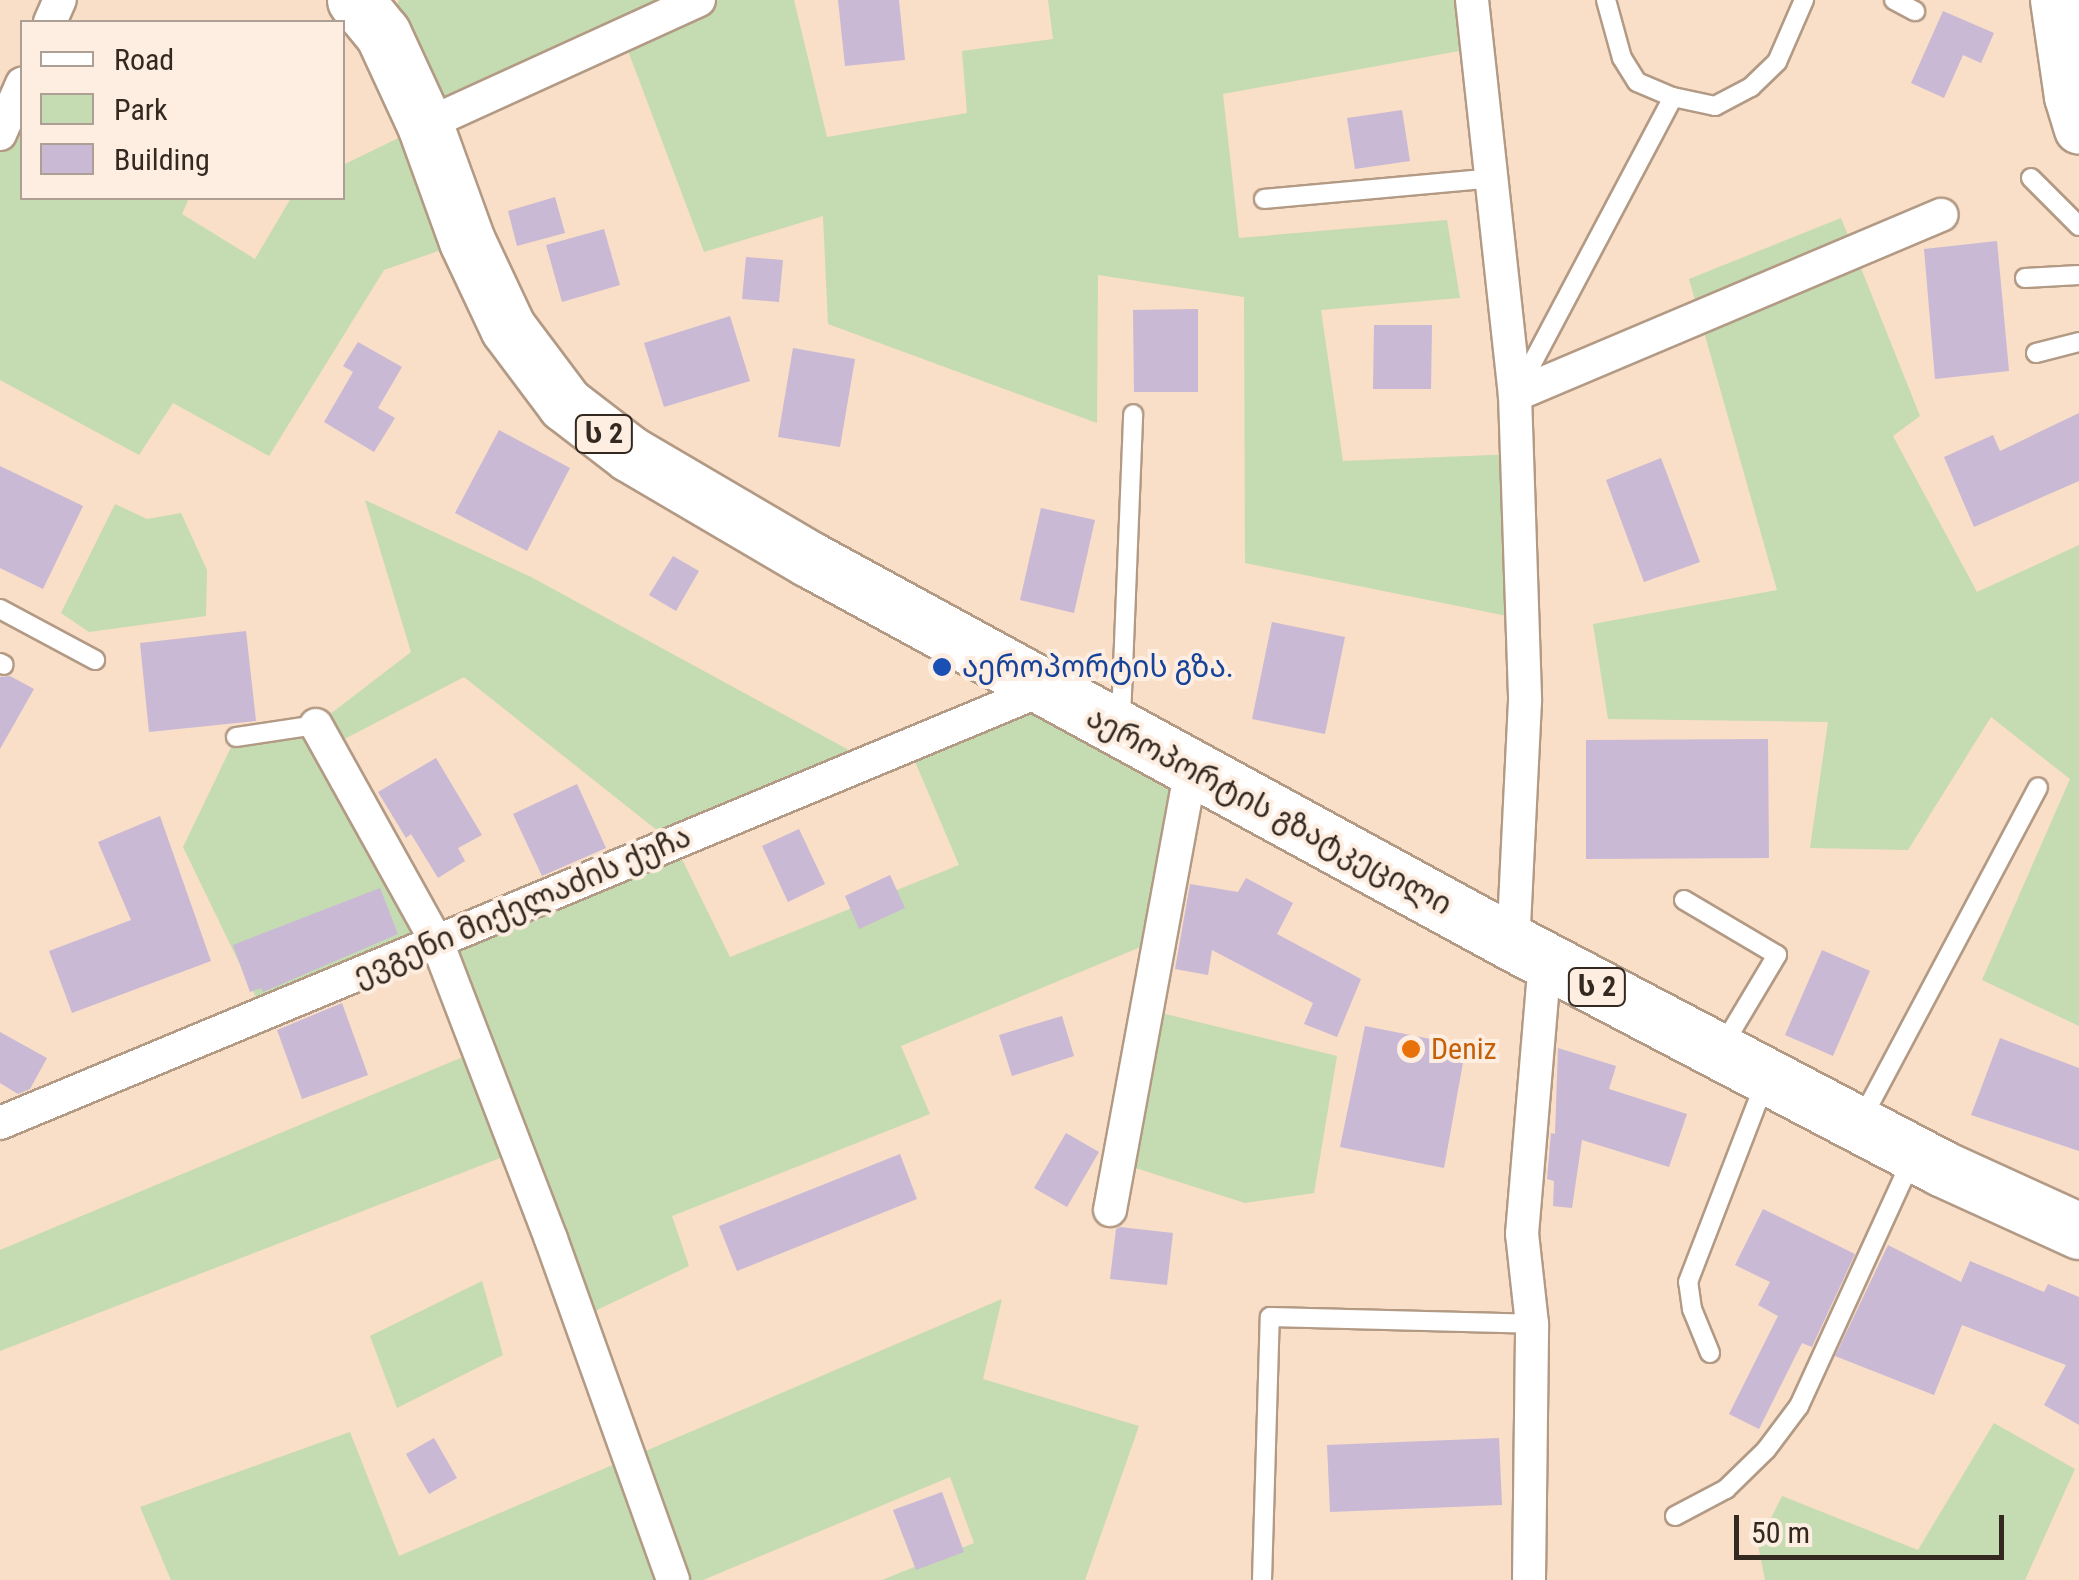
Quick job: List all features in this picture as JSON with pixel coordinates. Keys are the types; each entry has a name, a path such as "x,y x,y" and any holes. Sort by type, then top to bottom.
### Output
{"highway":[{"name":"აეროპორტის გზატკეცილი","path":"355,0 382,34 425,125 466,242 508,328 565,404 630,454 1044,689 1529,951 1914,1154 2079,1231"}],"street":[{"path":"425,125 699,0"},
{"path":"1472,0 1515,395 1529,951 1522,1234 1532,1324 1528,1580"},
{"path":"2055,0 2069,96 2079,129"},
{"path":"0,134 20,89"},
{"path":"1515,395 1942,215"},
{"name":"ევგენი მიქელაძის ქუჩა","path":"0,1123 1044,689"},
{"path":"316,725 436,942 551,1239 673,1580"},
{"path":"1110,1210 1191,769"}],"lane":[{"path":"1606,0 1608,21 1637,82 1672,98 1715,106 1751,87 1777,62 1804,0"},
{"path":"1894,0 1915,11"},
{"path":"1515,395 1672,98"},
{"path":"1264,199 1494,178"},
{"path":"2031,178 2079,226"},
{"path":"2025,278 2079,275"},
{"path":"2036,353 2079,342"},
{"path":"1121,731 1133,414"},
{"path":"0,608 95,660"},
{"path":"236,737 316,725"},
{"path":"1858,1124 2038,786"},
{"path":"1684,900 1777,955 1720,1052"},
{"path":"1710,1353 1692,1309 1688,1282 1767,1077"},
{"path":"1675,1516 1726,1490 1766,1450 1799,1406 1914,1154"},
{"path":"1262,1580 1270,1317 1532,1324"}],"green space":[{"path":"399,0 794,0 827,137 967,113 962,51 1053,39 1048,0 1472,0 1481,47 1223,94 1239,238 1447,220 1460,298 1321,310 1343,461 1517,454 1522,619 1245,563 1244,297 1098,275 1097,423 828,324 823,216 704,252 622,35 425,125 383,34"},
{"path":"20,89 20,200 188,200 182,214 255,259 290,200 345,200 345,164 425,125 467,241 384,270 269,456 173,403 139,455 0,380 0,134"},
{"path":"1841,218 1920,416 1893,436 1977,592 2079,545 2079,1026 1982,980 2070,779 1991,717 1908,850 1810,848 1828,722 1608,719 1593,624 1777,590 1689,279"},
{"path":"365,500 531,577 869,761 674,843 730,957 959,865 908,745 1044,689 1191,769 1160,939 901,1046 930,1114 672,1216 689,1266 576,1320 513,1153 0,1351 0,1250 475,1052 436,942 264,1014 183,847 236,737 316,725 411,652","holes":["464,677 673,843 437,942 329,747"]},
{"path":"115,504 147,519 181,513 207,570 206,616 89,632 61,613"},
{"path":"1153,1011 1337,1056 1314,1193 1245,1203 1126,1165"},
{"path":"482,1281 503,1355 397,1408 370,1336"},
{"path":"1002,1299 983,1379 1139,1426 1085,1580 882,1580 974,1543 950,1477 703,1580 171,1580 140,1507 350,1432 399,1556"},
{"path":"1994,1423 2075,1469 2025,1580 1765,1580 1758,1545 1782,1496 1918,1550"}],"building":[{"path":"838,0 899,0 905,60 845,66"},
{"path":"1943,11 1994,33 1981,63 1963,55 1944,98 1911,83"},
{"path":"1402,110 1410,161 1355,169 1347,118"},
{"path":"555,197 565,233 517,246 508,211"},
{"path":"604,229 620,285 562,302 546,245"},
{"path":"1997,241 2009,371 1935,379 1924,249"},
{"path":"746,257 783,260 779,302 742,299"},
{"path":"1198,309 1198,392 1134,392 1133,310"},
{"path":"730,316 750,381 664,407 644,343"},
{"path":"1374,325 1432,325 1431,389 1373,389"},
{"path":"358,342 402,367 378,408 395,418 374,452 324,422 353,372 343,366"},
{"path":"793,348 855,359 840,447 778,437"},
{"path":"2079,413 2079,481 1974,527 1944,457 1993,435 2000,451"},
{"path":"499,430 570,468 527,551 455,513"},
{"path":"1661,458 1700,562 1644,582 1606,480"},
{"path":"0,466 83,506 43,589 0,568"},
{"path":"1041,508 1095,520 1074,613 1020,600"},
{"path":"673,556 699,571 676,611 649,595"},
{"path":"1272,622 1345,637 1325,734 1252,719"},
{"path":"246,631 256,721 149,732 140,643"},
{"path":"10,676 34,689 0,749 0,677"},
{"path":"1768,739 1769,858 1586,859 1586,740"},
{"path":"436,758 482,835 458,848 465,861 438,878 411,834 406,838 378,792"},
{"path":"577,784 606,848 542,876 513,814"},
{"path":"160,816 211,961 72,1013 49,951 131,920 98,842"},
{"path":"799,829 825,884 788,902 762,846"},
{"path":"890,875 905,908 859,929 845,896"},
{"path":"1246,878 1293,903 1277,934 1361,979 1337,1037 1304,1024 1313,1003 1212,950 1208,975 1175,969 1190,884 1238,892"},
{"path":"380,888 398,934 263,992 261,988 250,992 233,945"},
{"path":"1822,950 1870,971 1833,1056 1785,1035"},
{"path":"342,1003 368,1075 302,1099 277,1030"},
{"path":"1062,1016 1074,1056 1012,1076 999,1035"},
{"path":"1365,1026 1466,1046 1444,1168 1340,1147"},
{"path":"0,1032 47,1058 30,1089 18,1094 0,1083"},
{"path":"2000,1038 2079,1068 2079,1151 1971,1115"},
{"path":"1558,1048 1616,1066 1609,1089 1687,1114 1669,1167 1582,1140 1572,1208 1553,1206 1554,1181 1547,1179 1551,1133 1555,1134"},
{"path":"1066,1133 1099,1152 1067,1207 1034,1188"},
{"path":"900,1154 917,1199 737,1271 719,1226"},
{"path":"1763,1209 1855,1254 1812,1347 1802,1343 1759,1429 1729,1414 1778,1316 1758,1305 1770,1282 1735,1265"},
{"path":"1116,1229 1173,1233 1167,1285 1110,1279"},
{"path":"1888,1245 1961,1282 1970,1261 2044,1292 2048,1284 2079,1297 2079,1425 2044,1405 2066,1365 1962,1325 1934,1395 1835,1356"},
{"path":"434,1438 457,1478 429,1494 406,1454"},
{"path":"1499,1438 1502,1505 1330,1512 1327,1445"},
{"path":"942,1492 964,1552 916,1570 893,1510"}],"place":[{"name":"აეროპორტის გზა.","path":"942,667"},
{"name":"Deniz","path":"1411,1049"}]}
